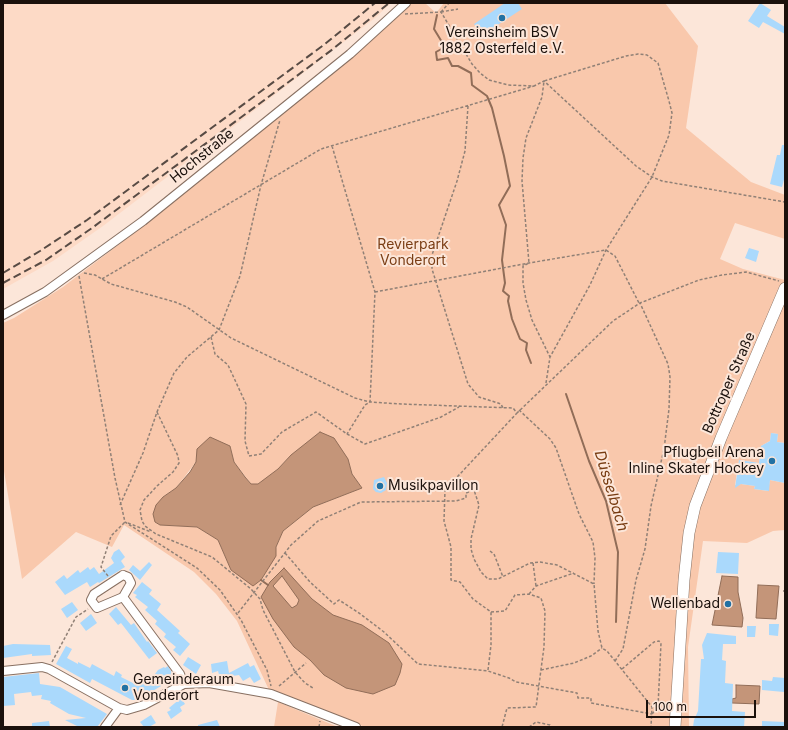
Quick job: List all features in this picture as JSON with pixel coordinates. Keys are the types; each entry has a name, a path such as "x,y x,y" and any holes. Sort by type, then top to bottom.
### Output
{"main road":[{"name":"Bottroper Straße","path":"675,727 684,580 689,533 695,506 783,285"}],"street":[{"name":"Hochstraße","path":"3,315 46,292 79,270 159,208 350,54 406,3"},
{"path":"123,575 130,580 130,586 123,597 97,608 91,600 94,594 123,575"},
{"path":"123,597 180,674 184,684"},
{"path":"3,671 42,667 119,708 127,710 144,705 184,684 209,683 271,694 356,727"},
{"path":"105,727 119,708"}],"path":[{"path":"441,12 449,3"},
{"path":"394,14 441,12 458,9"},
{"path":"441,12 472,64 480,73 498,83 534,86"},
{"path":"102,279 321,149 534,86 544,81 626,56 638,54 647,55 655,60 659,67 672,113 669,135 652,177 606,250 590,286 550,358 546,383"},
{"path":"544,81 636,166 652,177 662,181 785,202"},
{"path":"529,263 522,182 523,158 526,138 542,98 544,81"},
{"path":"468,106 465,150 459,174 432,255 432,269 434,280 468,384 478,397 501,404 503,408"},
{"path":"120,505 143,453 157,412 174,373 187,357 219,330 240,276 261,185 281,120"},
{"path":"332,146 376,292 370,402"},
{"path":"376,292 494,269 606,250 615,256 668,364 670,377 669,409 664,449 651,506 645,549 636,580 623,649 616,661"},
{"path":"529,263 524,266 523,283 526,300 535,327 550,358"},
{"path":"79,270 111,284 175,302 187,307 231,338 290,365 340,392 370,402 460,407 513,408 517,413"},
{"path":"79,270 120,505 125,522 197,568 220,590 238,613 267,670 270,678 271,694"},
{"path":"502,727 507,708 536,707 540,687 544,647 545,611 541,598 529,594 516,594 505,611 491,612 473,599 460,582 451,580 451,548 444,521 445,490 546,383 613,321 639,303 699,280 746,272 783,285"},
{"path":"211,337 215,354 228,365 246,404 245,441 249,456 261,454 282,432 316,412 347,434 365,444 441,417 460,407"},
{"path":"347,434 365,405 370,402"},
{"path":"519,410 550,439 556,448 580,514 593,542 595,558 594,584 598,631 602,648 616,661 652,707 651,727"},
{"path":"156,534 145,526 142,521 142,505 147,495 173,472 179,463 178,456 157,412"},
{"path":"238,613 299,537 318,521 361,502 456,501 466,498 466,493 474,490 479,505 471,539 474,559 481,572 488,578 493,580 503,577 533,563 552,564 574,573 594,584"},
{"path":"125,522 170,541 183,544 212,557 255,593 260,599 263,610 295,672 305,683 313,688"},
{"path":"112,581 102,567 111,536 125,522"},
{"path":"490,551 494,554 503,577"},
{"path":"285,554 310,582 334,604 340,600 359,613 384,632 418,664 488,671 516,682 577,693 578,698 591,698 591,703 652,714"},
{"path":"533,563 536,586"},
{"path":"529,594 536,586 574,573"},
{"path":"48,669 76,617 94,605"},
{"path":"488,671 491,645 491,612"},
{"path":"622,669 654,642 659,641 661,643 658,707 652,714"},
{"path":"541,670 574,663 591,656 602,648"},
{"path":"279,686 306,663"},
{"path":"529,727 536,722 550,725 551,727"}],"shaded area":[{"path":"3,3 391,3 375,18 103,226 53,261 3,289"},
{"path":"320,432 334,438 348,459 352,474 362,488 313,507 283,531 276,547 276,556 261,580 253,586 231,570 218,540 197,527 160,525 155,522 153,514 156,505 163,497 176,488 190,472 196,462 197,449 210,437 230,446 234,462 245,477 251,484 258,484 278,469 291,455"},
{"path":"284,568 312,599 333,615 362,625 389,643 402,664 395,685 373,694 346,688 324,675 310,660 294,647 273,619 261,597 270,582","holes":["282,576 299,600 297,605 292,608 273,586"]},
{"name":"Wellenbad","path":"722,576 738,577 738,592 743,618 742,627 712,625"},
{"path":"758,585 779,586 776,619 756,618"},
{"path":"736,685 760,686 759,704 732,703 732,699 736,698"}],"green space":[{"name":"Revierpark Vonderort","path":"411,3 425,3 436,13 444,3 665,3 698,46 686,128 751,182 785,195 785,239 735,223 720,259 743,269 785,280 785,443 777,442 778,434 771,433 770,441 761,446 759,463 739,460 735,485 741,484 755,486 754,489 768,491 770,480 785,483 785,530 773,531 747,543 703,541 688,647 689,727 365,727 269,690 237,621 216,594 194,572 124,525 112,547 76,532 22,579 3,465 3,323 14,318 63,287 130,236 400,15","holes":["230,446 234,462 251,484 258,484 278,469 291,455 348,459 352,474 362,488 313,507 283,531 263,578 256,584 231,570 218,540 197,527 160,525 155,522 163,497 176,488 196,462"]},
{"path":"278,702 338,727 274,727"}],"building":[{"path":"505,3 518,3 522,9 493,28 496,31 484,39 474,24"},
{"path":"760,3 771,10 767,16 785,27 785,34 763,22 759,28 748,21"},
{"path":"782,145 785,145 785,176 782,187 770,184 777,155 780,155"},
{"path":"749,248 759,251 756,262 745,258"},
{"name":"Pflugbeil Arena Inline Skater Hockey","path":"771,433 778,434 777,442 785,443 785,483 770,480 769,491 754,489 755,486 741,484 735,488 739,460 759,463 761,446 770,441"},
{"name":"Musikpavillon","path":"384,477 387,483 386,490 381,493 376,492 373,489 374,480"},
{"path":"119,549 125,557 121,561 125,567 99,583 98,582 90,587 87,582 65,595 55,582 64,575 67,579 78,570 80,573 88,567 90,570 94,567 99,574 114,563 111,558 114,552"},
{"path":"718,552 739,553 738,574 716,573"},
{"path":"149,562 152,565 140,580 129,570 133,565 140,571"},
{"path":"142,582 152,590 149,594 161,604 157,610 180,631 178,633 190,644 180,656 173,650 176,647 164,637 166,634 155,624 157,621 145,610 148,607 135,597 137,595 133,593"},
{"path":"72,602 78,610 67,618 61,609"},
{"path":"116,607 131,625 134,623 147,642 148,641 157,653 149,659 121,623 118,625 109,614"},
{"path":"91,614 97,623 86,631 80,623"},
{"path":"769,624 779,624 778,636 769,635"},
{"path":"747,626 756,626 755,637 747,637"},
{"path":"707,633 736,636 736,644 723,644 722,660 726,661 725,683 733,684 732,711 745,712 744,727 693,727 698,711 701,659 704,659 702,645"},
{"path":"13,644 50,645 51,655 32,656 32,654 3,658 3,646"},
{"path":"66,646 72,649 67,658 90,668 92,664 114,676 116,671 122,675 121,677 135,684 155,674 158,670 168,666 175,678 137,700 132,700 92,679 90,683 56,664"},
{"path":"188,657 201,665 196,674 183,665"},
{"path":"227,661 229,673 248,663 250,667 254,665 261,679 254,683 250,677 243,681 239,675 220,678 218,671 212,673 211,664"},
{"path":"39,673 40,684 60,687 107,714 97,727 79,727 65,720 86,718 69,714 50,703 51,701 41,699 42,695 32,696 31,692 14,694 15,705 3,706 3,677"},
{"path":"773,677 785,678 784,692 762,690 762,680 772,681"},
{"path":"181,698 185,704 180,707 182,711 171,719 167,712 171,710 169,708"},
{"path":"151,715 156,723 149,727 144,727 140,722"},
{"path":"217,720 220,727 198,727 198,725"},
{"path":"49,721 50,727 32,727 32,723"},
{"path":"762,721 785,722 785,727 762,727"}],"waterway":[{"name":"Düsselbach","path":"437,15 434,29 445,47 436,52 437,60 448,58 452,66 458,66 471,73 472,85 487,96 492,108 510,186 499,205 506,225 502,260 505,283 503,291 509,296 508,301 512,319 520,339 527,343 526,350 531,363"},
{"name":"Düsselbach","path":"566,394 589,461 606,501 618,552 616,622"},
{"path":"261,580 268,585"}],"railway":[{"path":"3,273 87,220 325,44 375,3"},
{"path":"3,283 46,260 92,228 333,49 389,3"}],"place":[{"name":"Vereinsheim BSV 1882 Osterfeld e.V.","path":"502,18"},
{"name":"Pflugbeil Arena Inline Skater Hockey","path":"772,461"},
{"name":"Musikpavillon","path":"380,486"},
{"name":"Wellenbad","path":"728,604"},
{"name":"Gemeinderaum Vonderort","path":"125,688"}]}
